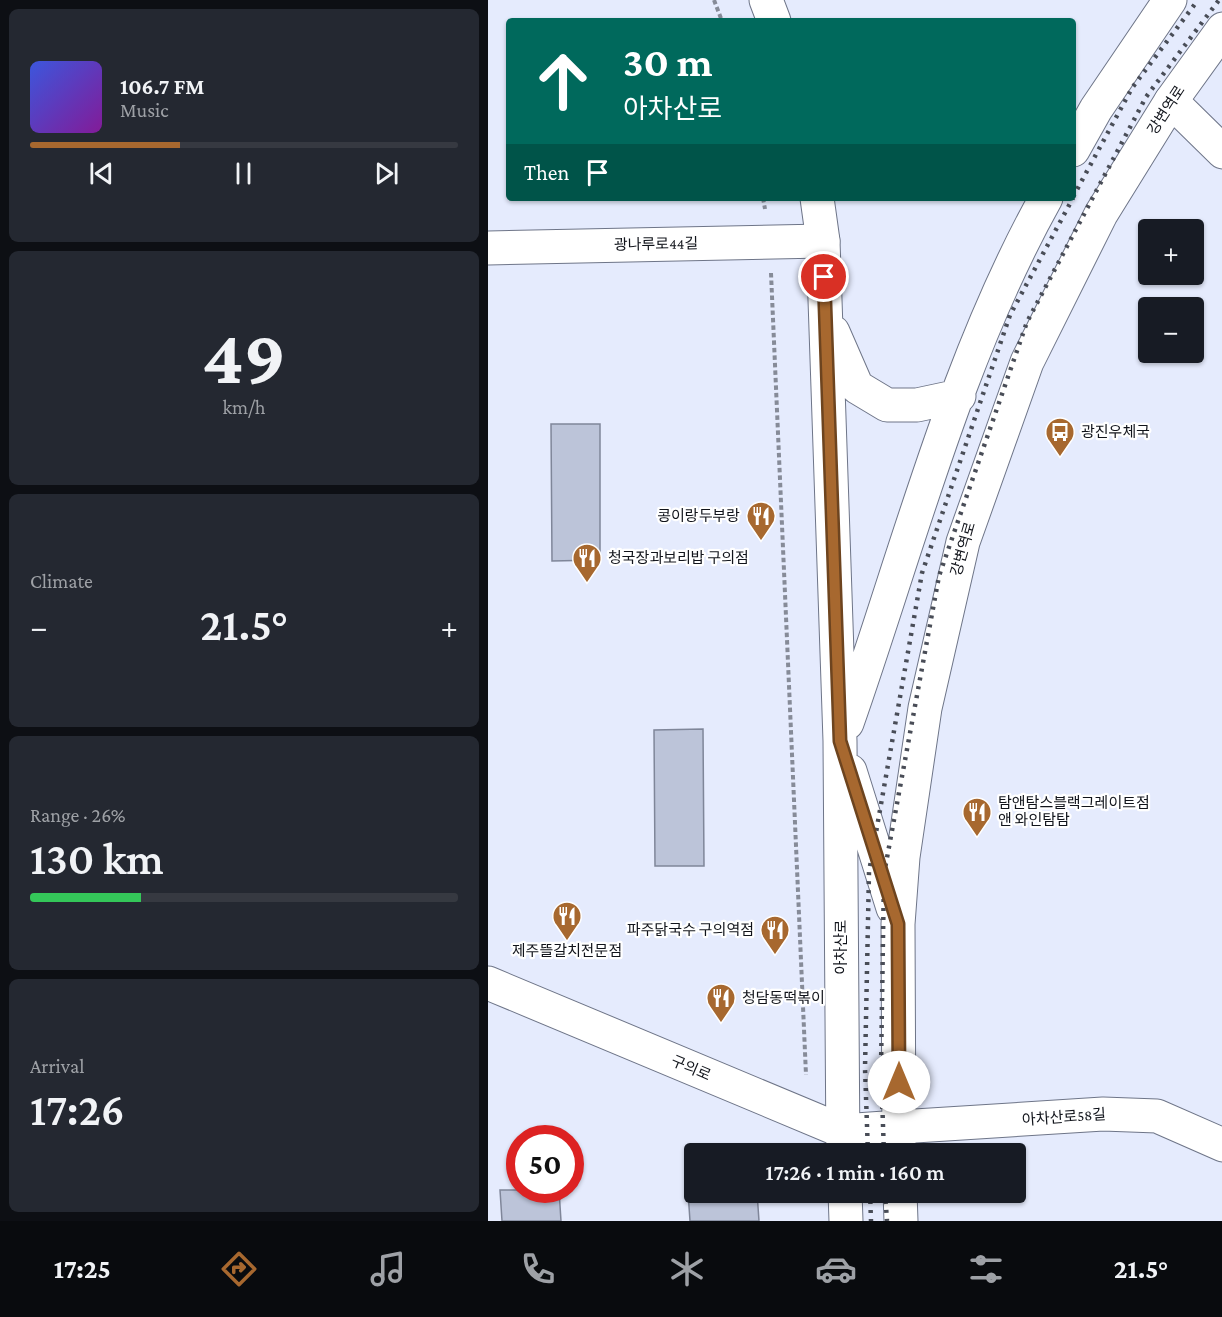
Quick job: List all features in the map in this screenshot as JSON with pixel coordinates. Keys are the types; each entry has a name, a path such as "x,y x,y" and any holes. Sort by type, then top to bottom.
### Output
{"main road":[{"path":"1076,145 1096,109 1170,0"},
{"name":"강변역로","path":"899,1140 898,924 903,857 925,708 963,542 1027,362 1101,214 1171,101 1223,28"},
{"path":"1171,101 1223,152"},
{"name":"아차산로","path":"817,201 823,241 840,741 843,1142"},
{"path":"840,741 959,396 994,303 1045,201"},
{"name":"광나루로44길","path":"488,248 823,241"},
{"path":"825,314 857,387 887,405 917,405 959,396"},
{"name":"아차산로","path":"840,741 898,924"},
{"name":"구의로","path":"488,983 809,1117 843,1142 899,1140"},
{"name":"아차산로58길","path":"899,1140 1103,1114 1157,1116 1223,1145"},
{"path":"845,1203 846,1221"},
{"path":"900,1203 901,1221"}],"path":[{"path":"714,0 721,18"},
{"path":"763,201 770,242 798,921 809,1117"}],"building":[{"path":"551,424 600,424 600,560 552,561"},
{"path":"703,729 704,866 655,866 654,730"},
{"path":"500,1190 506,1190 506,1203 560,1203 561,1221 502,1221"},
{"path":"689,1203 758,1203 759,1221 690,1221"}],"railway":[{"path":"1076,191 1132,88 1198,0"},
{"path":"884,1143 881,1068 884,874 939,576 1027,322 1146,97 1219,0"},
{"path":"868,1143 865,1068 869,872 922,573 1010,315 1071,201"},
{"path":"870,1203 871,1221"},
{"path":"886,1203 887,1221"}],"place":[{"name":"광진우체국","path":"1060,458"},
{"name":"콩이랑두부랑","path":"761,542"},
{"name":"청국장과보리밥 구의점","path":"587,584"},
{"name":"탐앤탐스블랙그레이트점 앤 와인탐탐","path":"977,838"},
{"name":"제주뜰갈치전문점","path":"567,942"},
{"name":"파주닭국수 구의역점","path":"775,956"},
{"name":"청담동떡볶이","path":"721,1024"}],"route":[{"path":"824,277 840,741 898,924 899,1082"}]}
